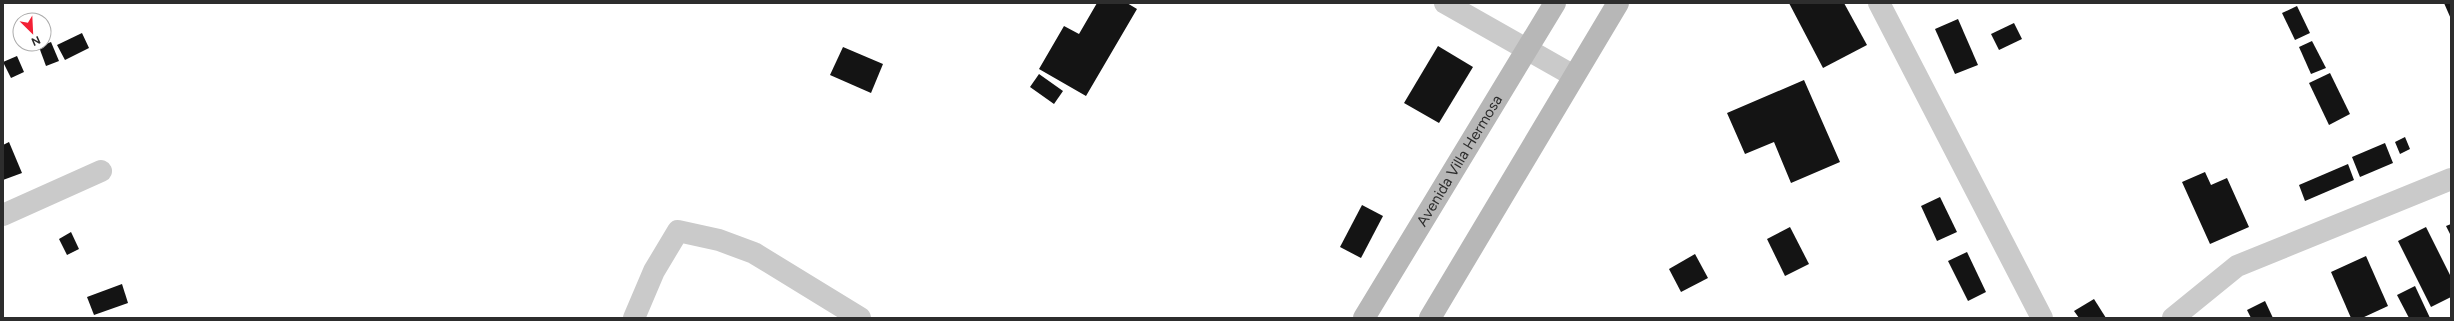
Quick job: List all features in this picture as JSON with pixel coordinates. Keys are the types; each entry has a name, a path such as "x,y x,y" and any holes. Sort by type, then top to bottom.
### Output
{"street":[{"path":"1445,3 1574,76"},
{"name":"Avenida Villa Hermosa","path":"1364,318 1555,3"},
{"path":"1430,318 1618,3"},
{"path":"1879,3 2042,318"},
{"path":"3,215 101,171"},
{"path":"2173,318 2237,266 2451,179"},
{"path":"634,318 654,271 678,231 719,240 754,253 860,318"}],"building":[{"path":"1097,3 1127,3 1137,9 1086,96 1039,69 1064,26 1079,34"},
{"path":"1789,3 1844,3 1867,45 1823,68"},
{"path":"2444,3 2451,3 2451,19"},
{"path":"2297,6 2310,33 2295,40 2282,13"},
{"path":"1958,19 1978,65 1955,74 1935,29"},
{"path":"2014,23 2022,39 1999,50 1991,34"},
{"path":"82,33 89,48 65,60 57,45"},
{"path":"2312,41 2326,68 2311,74 2299,47"},
{"path":"52,44 59,61 46,66 41,52 52,52"},
{"path":"1438,46 1473,67 1439,123 1404,103"},
{"path":"843,47 883,64 871,93 830,75"},
{"path":"17,56 24,72 11,78 3,62"},
{"path":"2330,73 2350,114 2329,125 2309,83"},
{"path":"1039,74 1063,91 1054,104 1030,87"},
{"path":"1804,80 1840,162 1791,183 1774,142 1745,154 1727,113"},
{"path":"2405,137 2410,149 2400,154 2395,142"},
{"path":"9,142 22,173 3,180 3,145"},
{"path":"2385,143 2393,163 2360,177 2352,157"},
{"path":"2348,164 2354,180 2305,201 2299,185"},
{"path":"2205,172 2211,185 2227,178 2249,227 2210,244 2182,182"},
{"path":"1940,197 1957,232 1937,241 1921,206"},
{"path":"1362,205 1383,216 1361,258 1340,247"},
{"path":"2451,224 2451,236 2446,226"},
{"path":"1790,227 1809,264 1785,276 1767,239"},
{"path":"2426,227 2451,277 2451,297 2431,307 2398,241"},
{"path":"71,232 79,249 67,255 59,239"},
{"path":"1967,252 1986,292 1968,301 1948,261"},
{"path":"1695,254 1708,278 1681,292 1669,269"},
{"path":"2366,256 2388,306 2362,318 2351,318 2331,272"},
{"path":"122,284 128,303 94,315 87,297"},
{"path":"2415,286 2430,318 2409,318 2397,295"},
{"path":"2094,299 2106,318 2079,318 2074,311"},
{"path":"2265,301 2273,318 2251,318 2247,310"}]}
